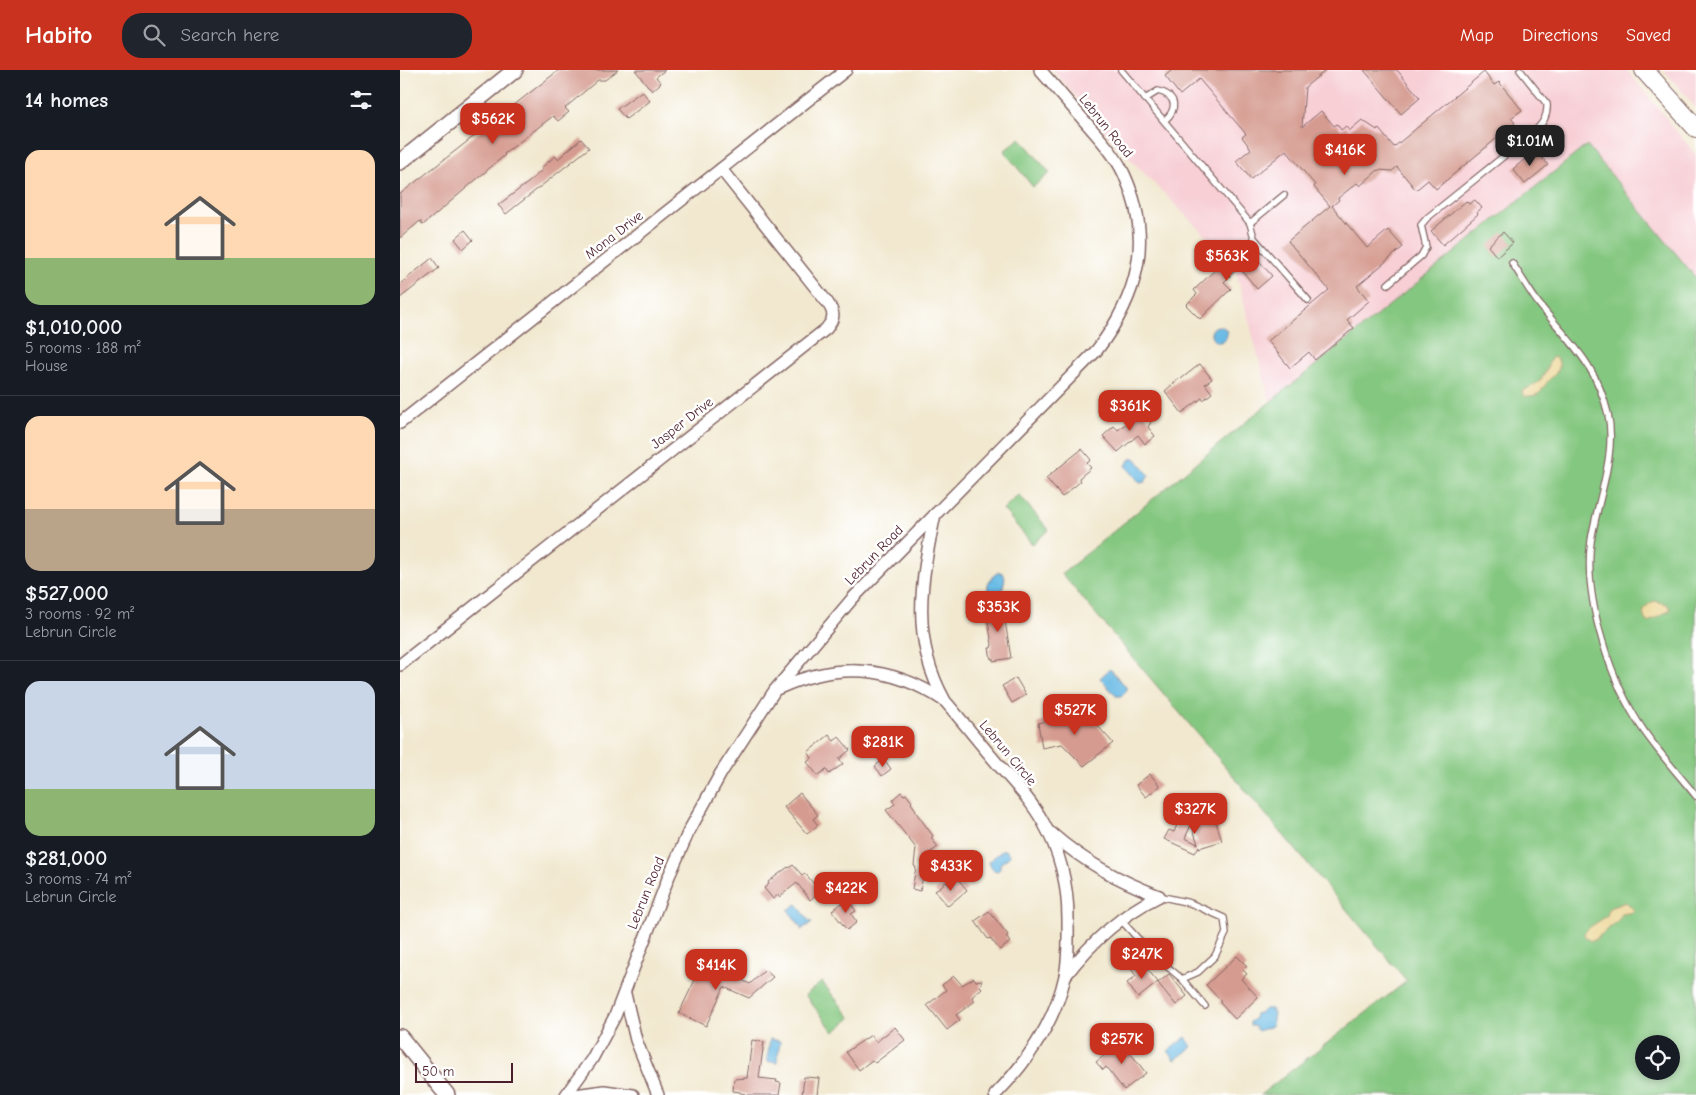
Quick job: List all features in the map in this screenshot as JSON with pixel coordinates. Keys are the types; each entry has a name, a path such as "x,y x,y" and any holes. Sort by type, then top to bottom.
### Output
{"main road":[{"path":"1652,73 1696,128"}],"street":[{"path":"400,162 516,70"},
{"name":"Mona Drive","path":"400,423 846,70"},
{"name":"Lebrun Road","path":"566,1095 592,1059 625,994 656,908 689,831 721,773 775,690 852,599 1097,350 1116,323 1129,298 1135,281 1139,258 1138,221 1133,198 1124,173 1110,150 1044,71"},
{"name":"Jasper Drive","path":"400,666 826,329 832,322 832,309 827,302 721,169"},
{"name":"Lebrun Circle","path":"935,514 922,580 921,612 924,644 938,688 945,701 1022,792 1046,827 1056,848 1068,897 1069,946 1065,976 1052,1015 1036,1044 1015,1075 995,1095"},
{"name":"Lebrun Circle","path":"775,690 822,673 854,670 879,672 899,677 916,684 945,701"},
{"name":"Lebrun Circle","path":"1046,827 1087,862 1136,887 1159,896"},
{"name":"Lebrun Circle","path":"1065,976 1095,940 1120,919 1159,896"},
{"path":"625,994 636,1040 658,1095"},
{"path":"400,1037 447,1095"},
{"path":"575,1095 604,1091 633,1095"}],"lane":[{"path":"1121,70 1250,223 1254,238 1308,300"},
{"path":"1388,284 1420,256 1426,247 1421,225 1427,218 1535,131 1545,119 1548,110 1547,104 1520,70"},
{"path":"1145,99 1158,91 1166,93 1171,97 1174,103 1173,110 1164,121"},
{"path":"1250,223 1284,195"},
{"path":"1512,263 1537,302 1581,353 1598,381 1609,417 1610,439 1608,462 1591,544 1592,599 1610,661 1631,710 1644,730 1696,796"},
{"path":"1159,896 1190,903 1224,918 1226,933 1215,956 1198,972 1182,979"},
{"path":"1120,919 1151,953 1182,979 1205,1006"}],"shaded area":[{"path":"1053,70 1627,70 1696,155 1696,278 1587,146 1270,402 1234,264 1118,147"},
{"path":"1664,70 1696,70 1696,108"}],"green space":[{"path":"1020,138 1050,173 1033,187 1004,151"},
{"path":"1587,145 1696,278 1696,1095 1260,1095 1407,981 1062,574 1270,402"},
{"path":"1019,495 1049,530 1032,544 1003,509"},
{"path":"822,982 851,1018 834,1032 805,995"}],"sand":[{"path":"1553,357 1557,358 1558,361 1559,367 1557,372 1541,392 1535,395 1524,396 1522,391 1540,381"},
{"path":"1654,601 1667,604 1671,610 1648,622 1645,620 1644,611"},
{"path":"1626,902 1634,912 1622,914 1617,922 1593,941 1585,937 1584,933 1590,927 1607,916 1609,908"}],"water":[{"path":"1216,326 1222,326 1227,331 1225,340 1216,342 1211,337 1211,331"},
{"path":"1135,458 1149,475 1145,482 1140,483 1126,466 1129,460"},
{"path":"999,572 1003,573 1005,578 1002,593 994,597 989,593 988,584 991,578"},
{"path":"1110,669 1126,687 1126,692 1121,696 1116,696 1100,678"},
{"path":"1003,850 1006,850 1010,856 1000,864 998,871 993,870 988,862"},
{"path":"797,904 809,921 812,922 801,930 801,927 788,910"},
{"path":"1265,1009 1271,1009 1274,1013 1272,1026 1258,1031 1254,1026 1250,1026 1250,1022 1254,1019 1255,1014"},
{"path":"1186,1037 1192,1047 1175,1060 1168,1051"},
{"path":"770,1039 780,1041 777,1063 767,1061"}],"building":[{"path":"559,70 618,70 605,80 598,80 565,108 569,112 558,121 553,116 504,154 423,225 420,221 400,238 400,194"},
{"path":"635,70 665,70 656,77 661,83 652,91"},
{"path":"1172,70 1326,70 1305,87 1302,127 1321,111 1334,126 1337,124 1341,130 1346,126 1349,131 1362,120 1377,130 1378,128 1394,147 1484,72 1494,85 1499,82 1522,110 1511,118 1515,123 1436,189 1428,180 1416,190 1397,167 1392,171 1378,170 1360,186 1357,183 1338,198 1339,200 1332,206 1367,248 1388,230 1403,247 1357,286 1369,301 1347,320 1354,328 1315,360 1309,352 1290,368 1268,341 1329,290 1288,241 1330,206 1286,150 1251,179 1236,161 1251,149 1242,137 1246,134 1199,79 1180,95 1165,76"},
{"path":"1364,70 1397,70 1420,98 1401,114"},
{"path":"642,91 650,101 626,119 617,109"},
{"path":"581,139 589,148 506,214 498,205 529,182 555,156 558,159"},
{"path":"1536,150 1548,165 1525,184 1513,169"},
{"path":"1475,200 1482,208 1477,212 1478,214 1443,245 1431,231 1466,201 1469,204"},
{"path":"465,230 473,240 463,249 455,239"},
{"path":"1503,232 1513,243 1497,257 1488,246"},
{"path":"1248,248 1272,276 1257,289 1239,267 1224,282 1231,289 1200,319 1186,305 1197,294 1194,290 1219,266 1222,270"},
{"path":"432,258 439,268 400,298 400,284"},
{"path":"1200,364 1212,379 1205,384 1212,393 1182,413 1165,391"},
{"path":"1141,411 1151,422 1148,427 1155,436 1145,444 1138,435 1118,452 1103,436 1114,426 1118,430"},
{"path":"1082,449 1091,460 1087,463 1091,468 1079,478 1081,481 1062,497 1046,478"},
{"path":"997,604 998,609 1003,608 1011,658 993,661 989,648 991,648 992,644 985,606"},
{"path":"1016,678 1026,695 1012,703 1002,686"},
{"path":"1075,709 1084,720 1089,716 1113,743 1084,766 1062,744 1042,748 1038,723 1065,717"},
{"path":"829,735 834,741 839,737 850,750 839,759 843,764 829,774 826,769 818,776 807,762 812,758 808,752"},
{"path":"884,759 891,769 882,776 875,766"},
{"path":"1150,774 1160,786 1146,797 1136,785"},
{"path":"901,792 904,795 906,794 912,802 915,811 933,836 931,838 938,847 928,854 920,891 912,889 916,867 914,866 916,848 886,810 895,804 892,800"},
{"path":"800,793 818,815 813,819 818,825 807,834 784,807"},
{"path":"1180,818 1192,823 1185,838 1198,844 1192,826 1215,819 1222,841 1199,848 1199,846 1195,853 1164,839 1169,830 1174,832"},
{"path":"793,865 802,875 805,873 820,892 810,900 797,883 779,897 778,895 773,899 764,888 769,884 768,882"},
{"path":"958,879 967,890 948,906 935,891 946,882 950,886"},
{"path":"847,899 856,911 851,914 857,922 847,930 832,911"},
{"path":"989,911 1008,935 1006,937 1010,942 1000,950 990,938 988,939 975,921"},
{"path":"1237,956 1247,966 1243,970 1247,974 1241,979 1258,997 1235,1019 1206,985"},
{"path":"704,961 750,984 765,970 773,977 749,998 724,987 706,1026 679,1013"},
{"path":"1139,962 1158,982 1138,998 1127,983 1136,976 1131,969"},
{"path":"1169,974 1187,996 1176,1005 1158,983"},
{"path":"954,976 962,985 974,978 976,981 982,980 980,986 982,988 972,997 975,1001 956,1015 960,1020 947,1030 927,1005 946,990 942,985"},
{"path":"895,1027 905,1040 875,1063 872,1060 859,1070 846,1052 871,1035 876,1042"},
{"path":"752,1040 764,1042 759,1078 777,1080 776,1082 781,1083 779,1095 745,1095 733,1091 734,1079 747,1078"},
{"path":"1124,1040 1130,1048 1128,1050 1146,1073 1124,1090 1106,1067 1103,1070 1096,1062 1105,1053"},
{"path":"804,1077 819,1078 817,1095 802,1095"}]}
